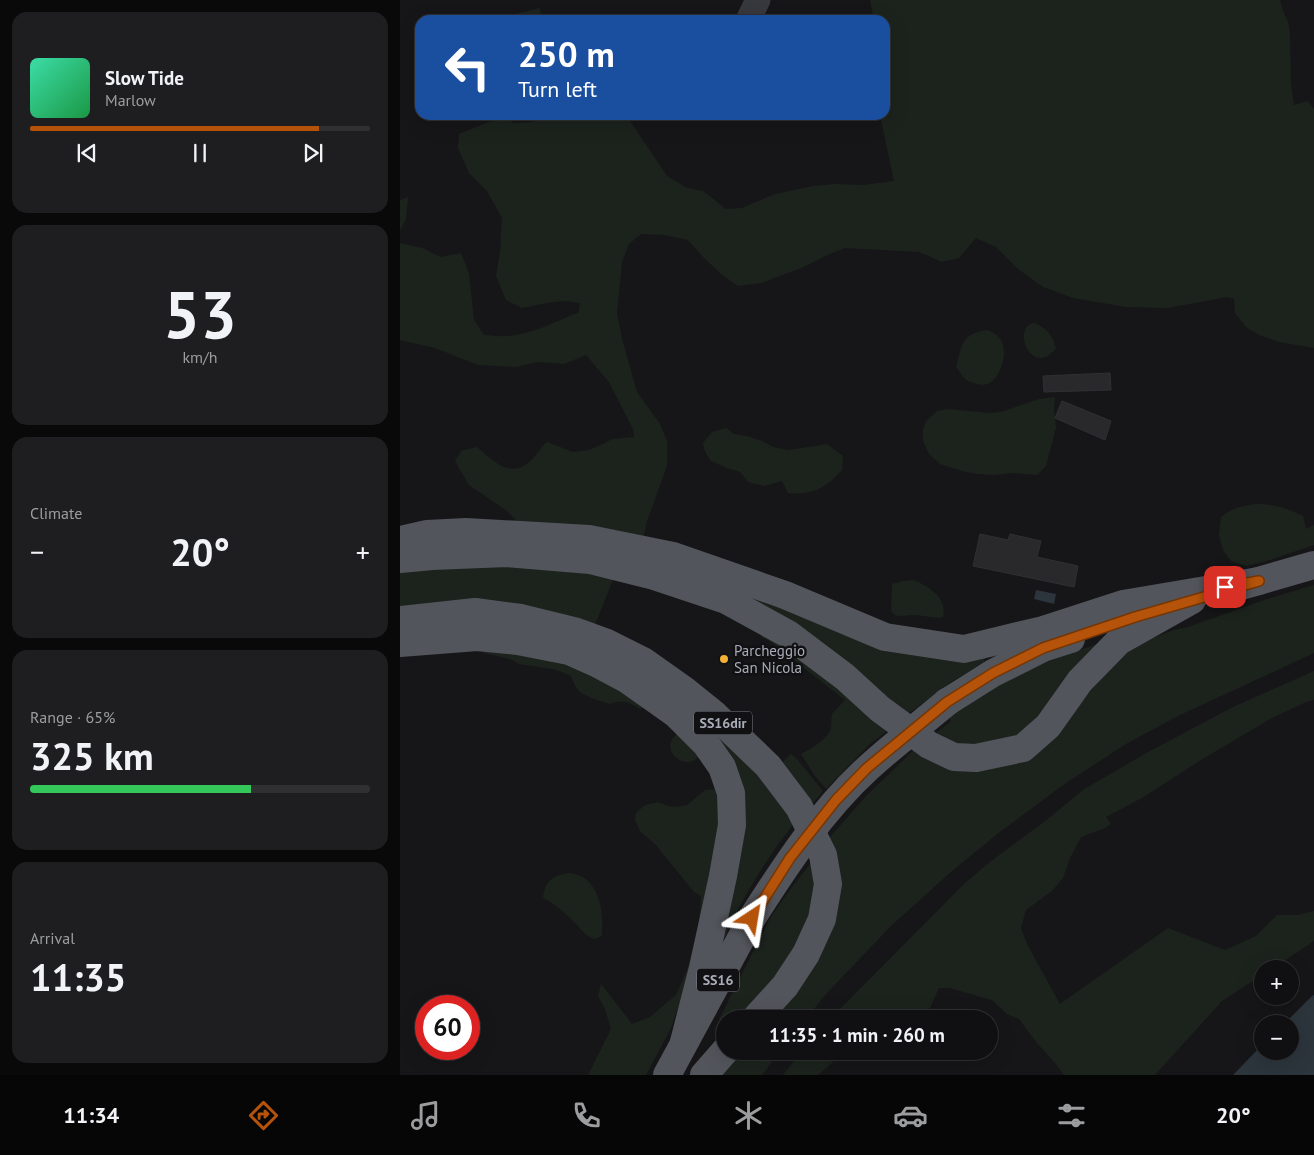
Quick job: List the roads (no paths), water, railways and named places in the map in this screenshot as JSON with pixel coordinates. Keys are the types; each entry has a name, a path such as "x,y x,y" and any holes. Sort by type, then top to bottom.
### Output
{"main road":[{"path":"400,540 427,534 466,532 589,539 673,556 785,595 885,637 964,649 1043,630 1123,604 1259,581"},
{"path":"400,559 507,553 590,560 654,576 726,600 788,634 845,677 887,714 929,745 954,757 976,758 1023,748 1048,726 1080,681 1119,641 1192,600"},
{"name":"SS16","path":"667,1075 752,918 790,858 836,800 867,768 947,702 993,673 1043,648 1135,617 1314,565"},
{"name":"SS16dir","path":"400,620 476,612 521,618 574,631 608,643 643,661 684,690 715,715 768,766 799,807 823,855 828,884 822,919 806,954 785,986 763,1010"},
{"name":"SS16dir","path":"400,643 477,637 518,641 569,651 628,680 676,714 706,744 722,767 731,793 732,825 704,968 684,1042"},
{"path":"704,1075 717,1060"}],"street":[{"path":"750,15 758,0"}],"place":[{"name":"Parcheggio San Nicola","path":"724,659"}]}
